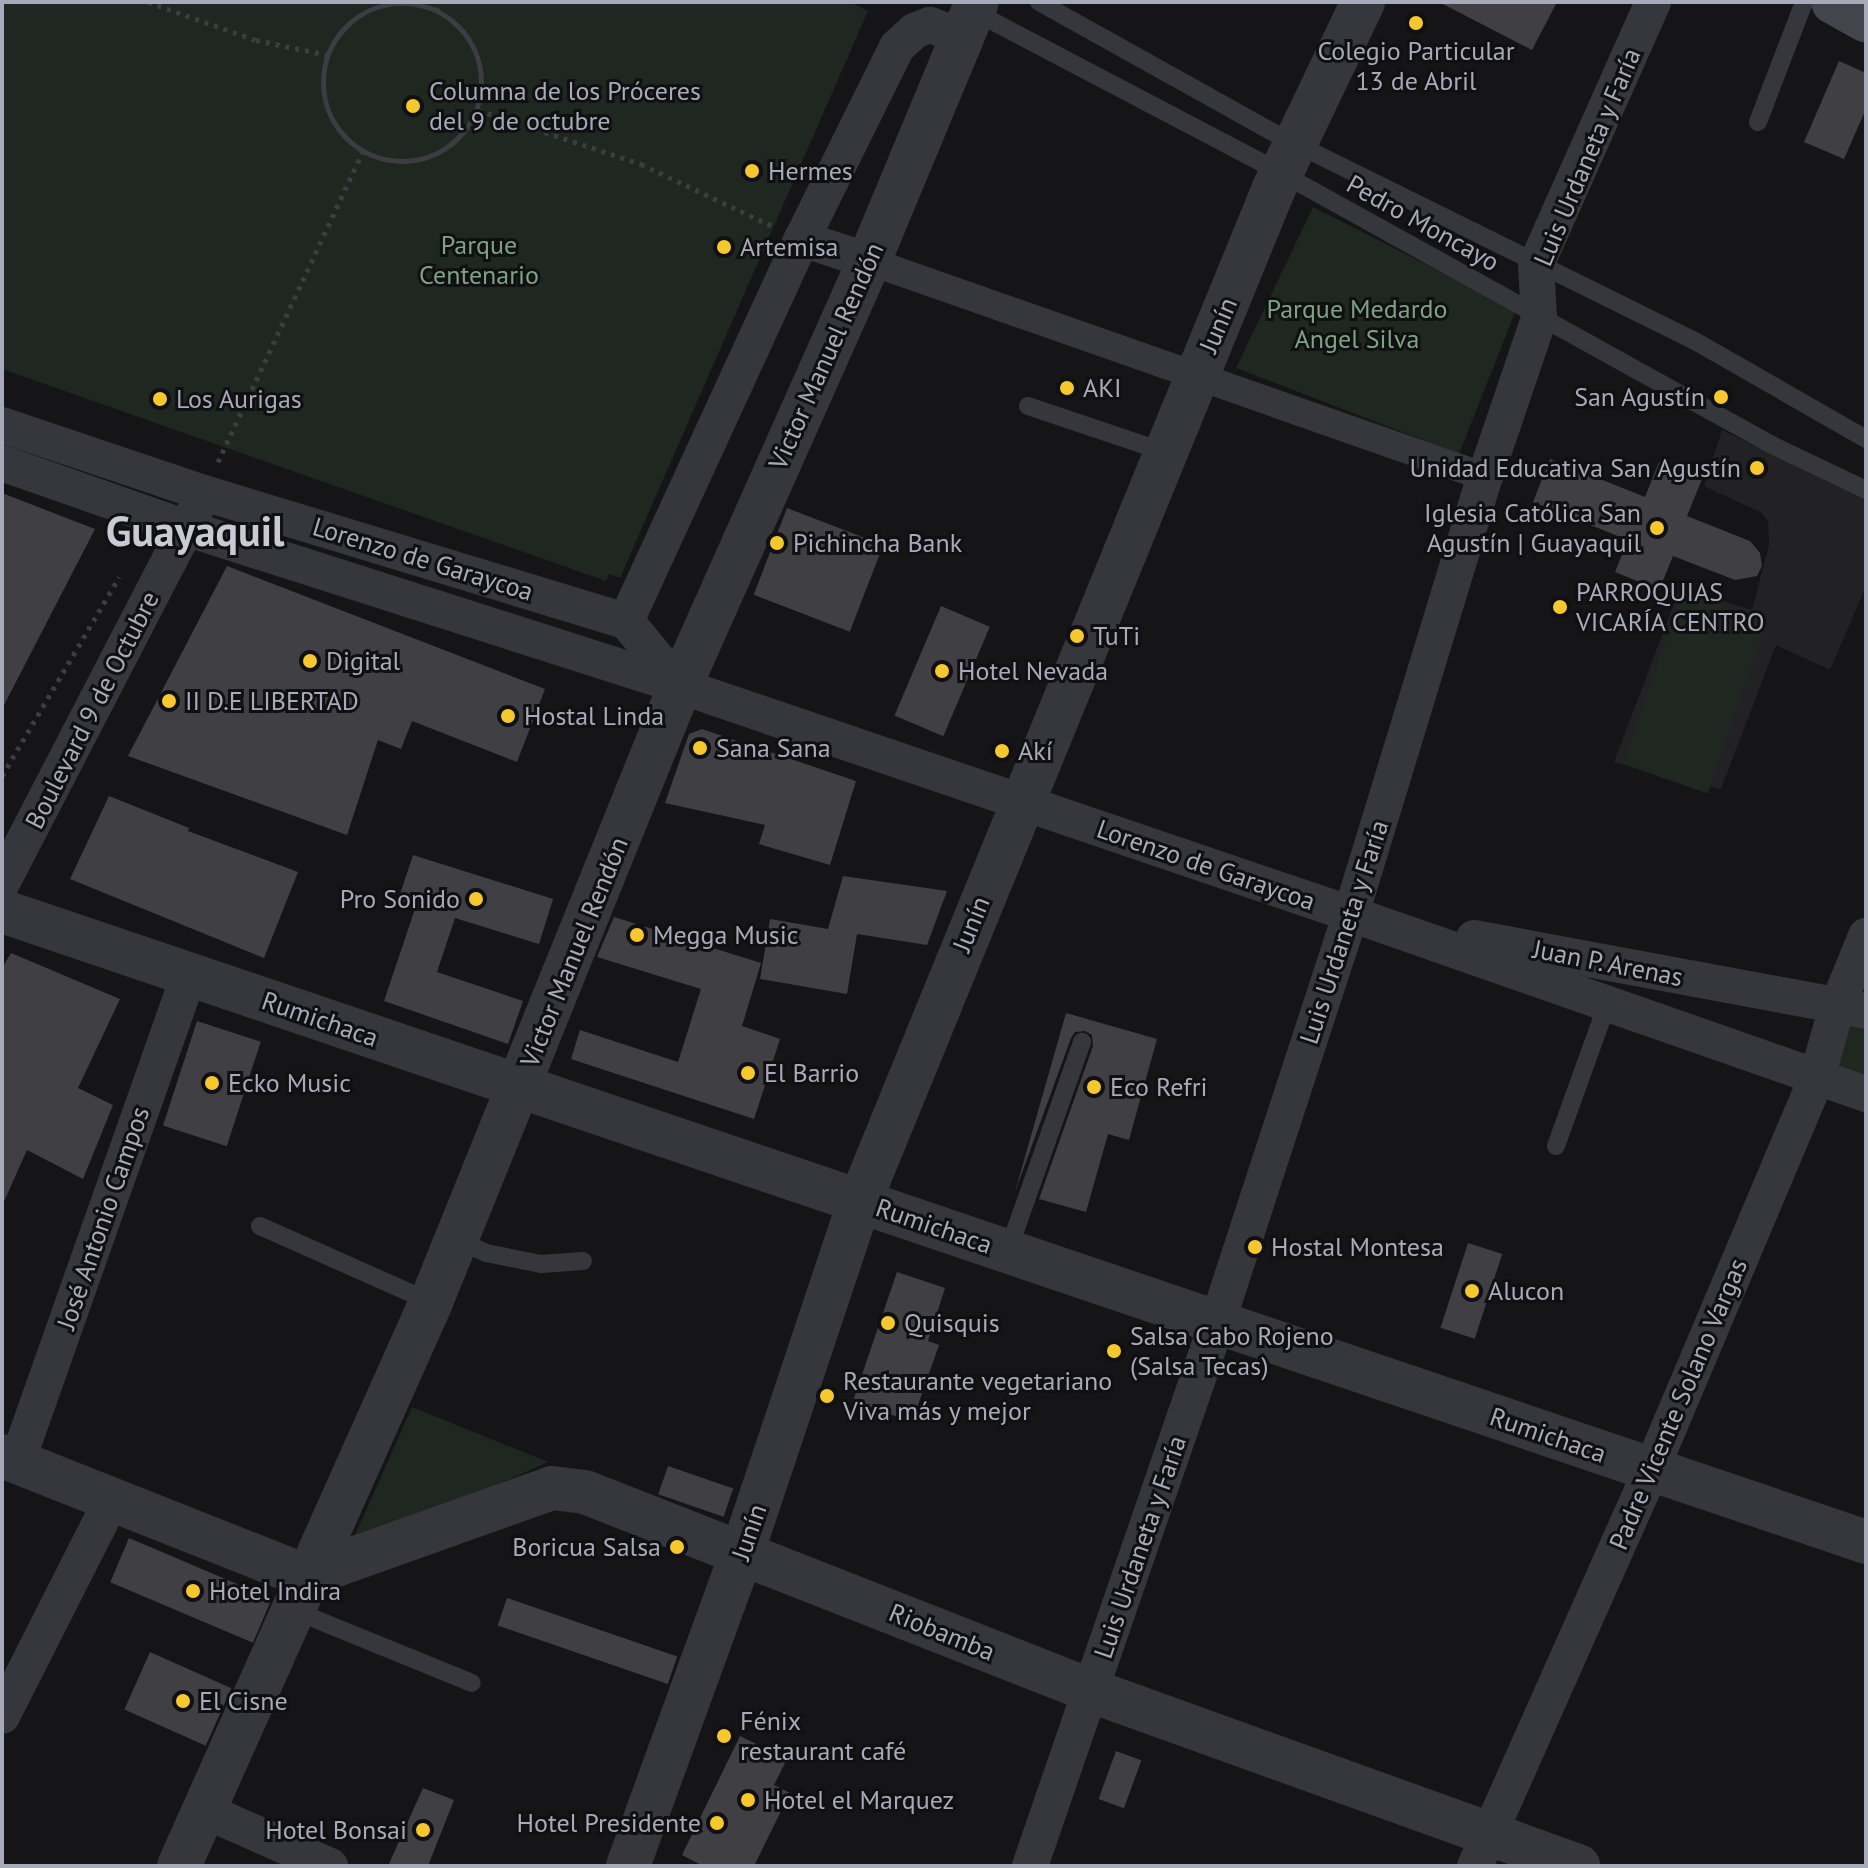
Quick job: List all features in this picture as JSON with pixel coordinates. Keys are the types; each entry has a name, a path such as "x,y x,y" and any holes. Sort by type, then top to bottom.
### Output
{"main road":[{"path":"1833,2 1866,20"}],"street":[{"name":"Junín","path":"628,1866 742,1553 860,1201 1020,803 1288,158 1363,2"},
{"name":"Luis Urdaneta y Faría","path":"1030,1866 1217,1323 1351,914 1485,477 1539,318 1536,265 1653,2"},
{"path":"680,686 626,621 802,239 897,47 914,31 966,13"},
{"name":"Victor Manuel Rendón","path":"179,1866 298,1593 431,1302 680,686 869,261 966,13"},
{"path":"802,239 1198,374 1485,477"},
{"name":"Lorenzo de Garaycoa","path":"2,425 204,493 626,621"},
{"name":"Lorenzo de Garaycoa","path":"2,463 187,528 680,686 1351,914 1866,1094"},
{"name":"Boulevard 9 de Octubre","path":"2,883 204,493"},
{"name":"Rumichaca","path":"2,911 1866,1542"},
{"name":"Juan P. Arenas","path":"1351,914 1852,1009"},
{"name":"Padre Vicente Solano Vargas","path":"1482,1850 1651,1470 1817,1077 1852,1009 1866,936"},
{"name":"José Antonio Campos","path":"10,1459 189,975"},
{"path":"10,1459 111,1501 298,1593"},
{"name":"Riobamba","path":"298,1593 552,1488 585,1492 1092,1691 1482,1850 1578,1866"},
{"path":"2,1716 111,1501"},
{"path":"203,1810 330,1866"}],"lane":[{"name":"Pedro Moncayo","path":"1039,2 1539,318 1772,445 1866,490"},
{"path":"1758,122 1804,2"},
{"name":"Pedro Moncayo","path":"966,13 1288,158 1536,265 1695,341 1866,439"},
{"path":"1028,406 1165,452"},
{"path":"1556,1146 1607,1004"},
{"path":"1008,1252 1082,1042"},
{"path":"260,1226 431,1302"},
{"path":"456,1239 486,1253 541,1264 583,1261"},
{"path":"298,1593 472,1683"}],"path":[{"path":"148,2 256,40 328,55"},
{"path":"436,11 441,2"},
{"path":"399,3 436,11 462,32 478,62 478,110 450,145 430,156 408,161 385,159 363,151 348,141 328,110 324,73 328,55 336,38 364,13 399,3"},
{"path":"478,110 641,164 802,239"},
{"path":"204,493 363,151"},
{"path":"2,776 120,576"}],"shaded area":[{"path":"1722,430 1866,500 1866,586 1830,670 1776,645 1721,789 1614,762 1680,588 1752,610 1769,545 1768,521 1762,513 1704,486"}],"green space":[{"name":"Parque Centenario","path":"2,2 850,2 868,11 620,578 609,574 606,581 2,369"},
{"name":"Parque Medardo Angel Silva","path":"1313,207 1516,310 1459,454 1236,368"},
{"path":"1682,592 1767,621 1708,793 1623,764"},
{"path":"1849,1025 1866,1028 1866,1085 1834,1076"},
{"path":"412,1407 548,1462 348,1551"}],"building":[{"path":"1439,2 1557,2 1532,50"},
{"path":"1839,61 1866,73 1866,109 1844,159 1804,142"},
{"name":"Iglesia Católica San Agustín | Guayaquil","path":"1550,459 1645,497 1659,462 1702,479 1687,516 1750,541 1760,553 1762,566 1757,576 1735,580 1673,556 1659,590 1615,572 1628,540 1533,502"},
{"path":"2,493 95,529 2,709"},
{"path":"787,508 883,545 850,632 754,595"},
{"path":"227,566 545,689 517,762 412,721 401,749 378,740 347,835 128,756"},
{"name":"Hotel Nevada","path":"941,606 990,627 943,736 895,716"},
{"path":"702,729 856,781 830,865 759,844 765,825 665,803 689,734"},
{"path":"109,796 189,828 188,831 298,872 264,958 70,879"},
{"path":"413,855 553,899 539,944 455,918 437,972 523,1001 508,1044 384,1001 416,906 398,900"},
{"path":"843,876 947,891 927,945 857,934 847,994 760,979 770,919 828,929"},
{"path":"614,917 761,963 742,1026 780,1039 754,1119 571,1059 580,1030 678,1062 701,989 597,957"},
{"path":"11,953 120,999 78,1088 113,1105 83,1179 27,1150 2,1206 2,968"},
{"name":"Eco Refri","path":"1066,1013 1157,1039 1129,1140 1108,1134 1086,1212 1039,1199 1093,1046 1092,1035 1085,1031 1075,1032 1071,1038 1015,1192"},
{"name":"Ecko Music","path":"197,1021 261,1042 227,1146 163,1126"},
{"name":"Alucon","path":"1468,1243 1502,1254 1475,1339 1440,1328"},
{"path":"897,1272 945,1288 928,1341 939,1345 912,1422 853,1401"},
{"path":"668,1466 733,1488 723,1517 658,1494"},
{"name":"Hotel Indira","path":"129,1538 272,1599 253,1643 110,1582"},
{"path":"507,1598 677,1657 668,1684 498,1625"},
{"name":"El Cisne","path":"150,1652 231,1688 206,1746 124,1710"},
{"path":"740,1736 787,1759 774,1785 790,1793 754,1866 703,1866 682,1855"},
{"path":"1116,1751 1141,1760 1124,1808 1099,1799"},
{"name":"Hotel Bonsai","path":"423,1788 454,1800 428,1866 388,1866"}],"place":[{"name":"Colegio Particular 13 de Abril","path":"1416,23"},
{"name":"Columna de los Próceres del 9 de octubre","path":"413,106"},
{"name":"Hermes","path":"752,171"},
{"name":"Artemisa","path":"724,247"},
{"name":"AKI","path":"1067,388"},
{"name":"San Agustín","path":"1721,397"},
{"name":"Los Aurigas","path":"160,399"},
{"name":"Unidad Educativa San Agustín","path":"1757,468"},
{"name":"Iglesia Católica San Agustín | Guayaquil","path":"1657,528"},
{"name":"Pichincha Bank","path":"777,543"},
{"name":"PARROQUIAS VICARÍA CENTRO","path":"1560,607"},
{"name":"TuTi","path":"1077,636"},
{"name":"Digital","path":"310,661"},
{"name":"Hotel Nevada","path":"942,671"},
{"name":"II D.E LIBERTAD","path":"169,701"},
{"name":"Hostal Linda","path":"508,716"},
{"name":"Sana Sana","path":"700,748"},
{"name":"Akí","path":"1002,751"},
{"name":"Pro Sonido","path":"476,899"},
{"name":"Megga Music","path":"637,935"},
{"name":"El Barrio","path":"748,1073"},
{"name":"Ecko Music","path":"212,1083"},
{"name":"Eco Refri","path":"1094,1087"},
{"name":"Hostal Montesa","path":"1255,1247"},
{"name":"Alucon","path":"1472,1291"},
{"name":"Quisquis","path":"888,1323"},
{"name":"Salsa Cabo Rojeno (Salsa Tecas)","path":"1114,1351"},
{"name":"Restaurante vegetariano Viva más y mejor","path":"827,1396"},
{"name":"Boricua Salsa","path":"677,1547"},
{"name":"Hotel Indira","path":"193,1591"},
{"name":"El Cisne","path":"183,1701"},
{"name":"Fénix restaurant café","path":"724,1736"},
{"name":"Hotel el Marquez","path":"748,1800"},
{"name":"Hotel Presidente","path":"717,1823"},
{"name":"Hotel Bonsai","path":"423,1830"}],"district":[{"name":"Guayaquil","path":"195,531"}]}
